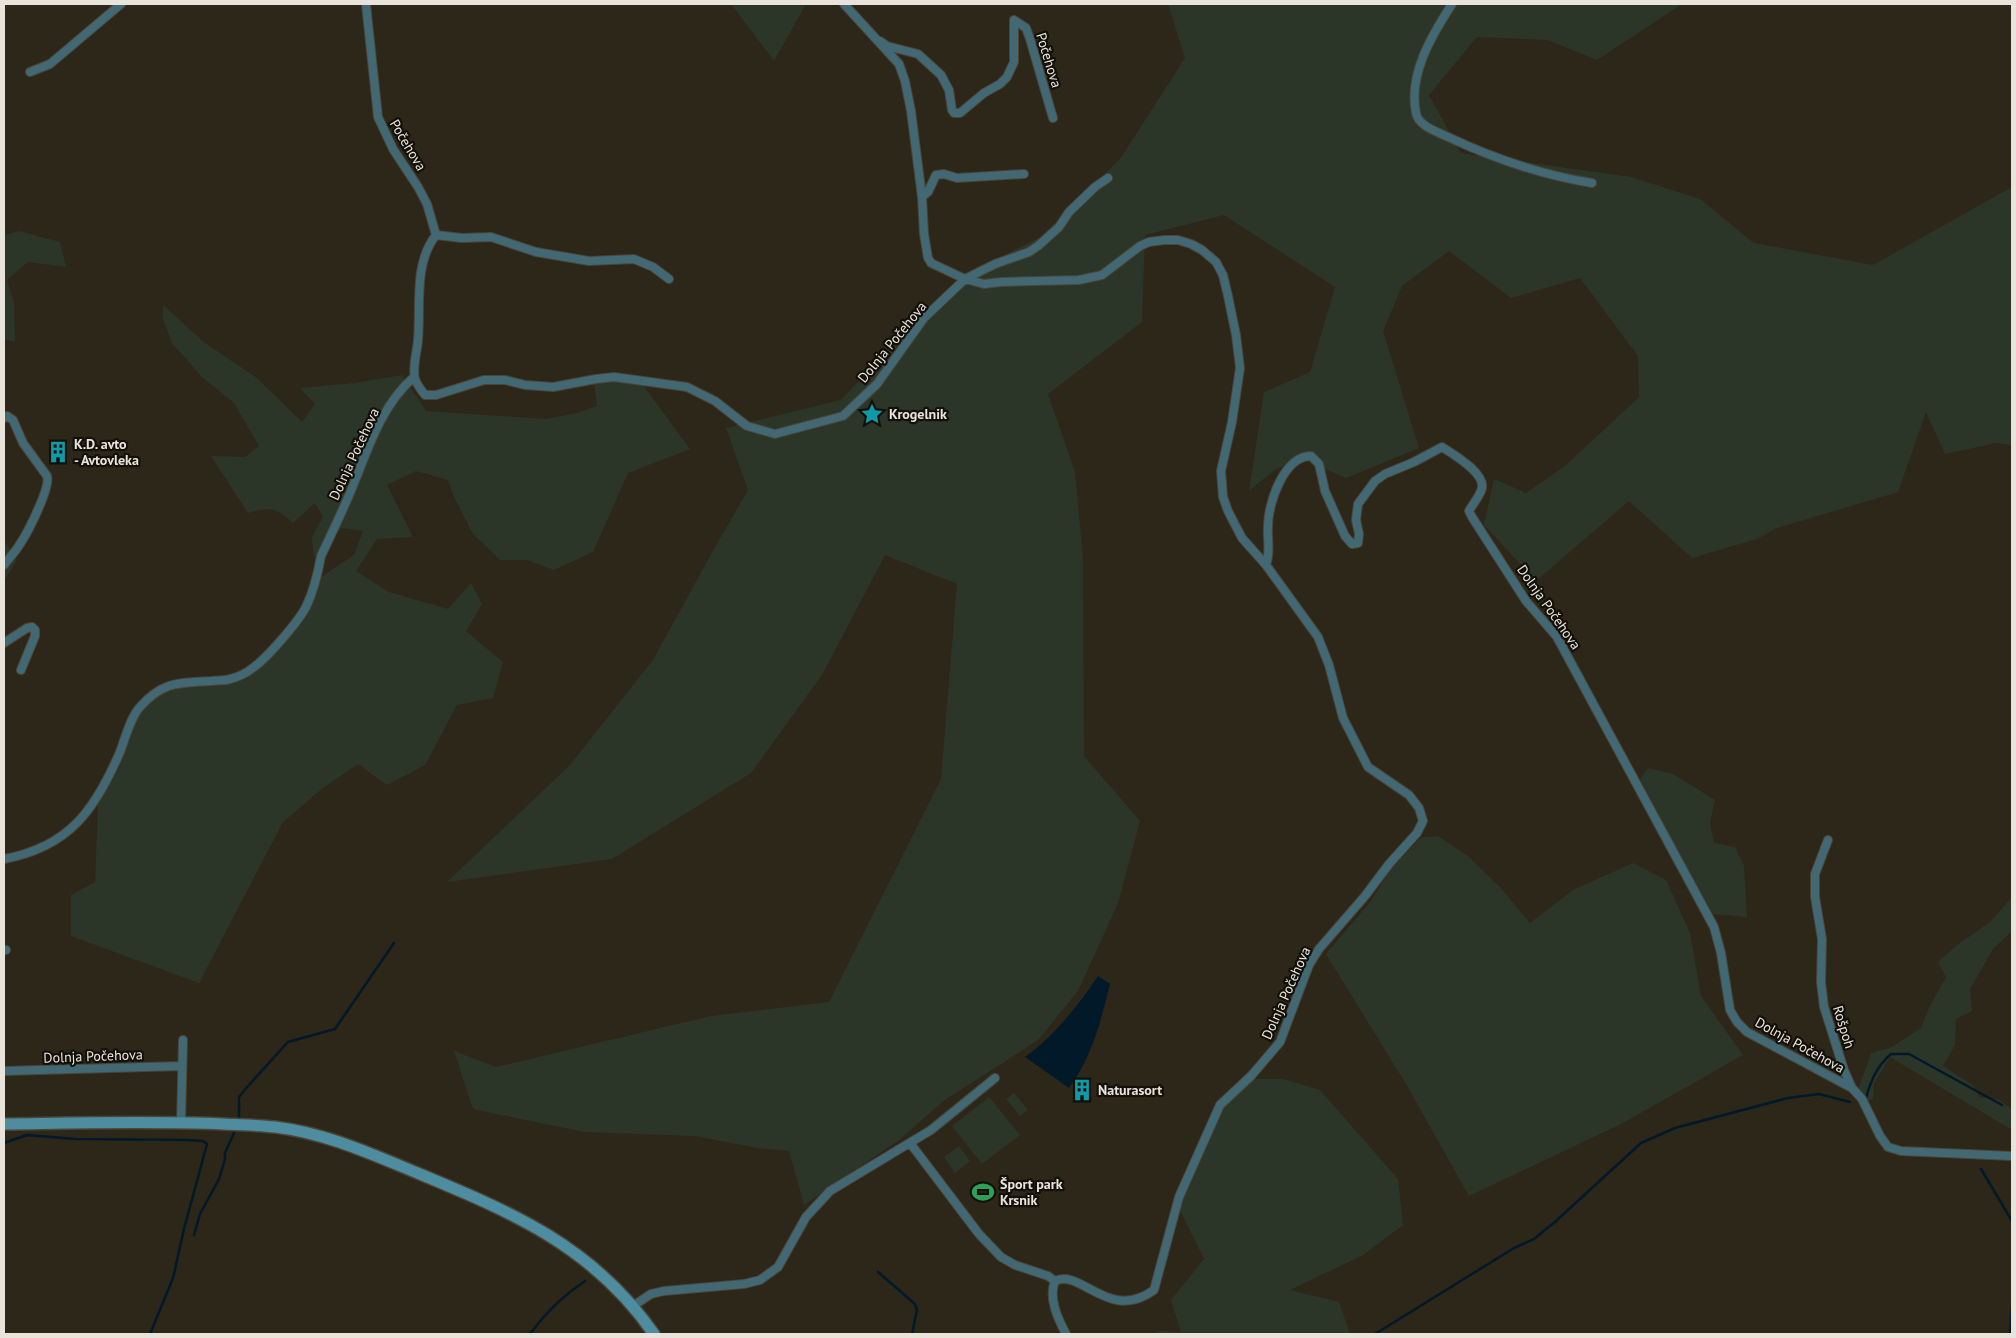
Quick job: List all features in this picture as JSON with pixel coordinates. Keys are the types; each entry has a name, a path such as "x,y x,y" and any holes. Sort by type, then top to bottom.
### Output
{"main road":[{"path":"4,1124 181,1123 274,1127 298,1130 328,1138 365,1151 485,1202 534,1226 581,1257 608,1281 633,1306 654,1334"}],"street":[{"path":"30,72 50,64 121,4"},
{"name":"Počehova","path":"366,4 378,117 393,149 418,186 427,204 436,236"},
{"name":"Počehova","path":"844,4 899,64 905,81 911,110 928,258 931,263 964,279"},
{"path":"1452,4 1430,38 1415,83 1416,114 1426,126 1505,162 1560,178 1592,183"},
{"name":"Počehova","path":"872,36 887,46 918,54 941,76 949,90 952,110 954,113 960,113 1007,77 1014,62 1014,20 1026,28 1030,38 1053,118"},
{"path":"922,197 928,192 936,175 944,174 957,178 1024,174"},
{"path":"964,279 995,264 1029,252 1038,246 1054,232 1069,212 1095,187 1108,178"},
{"path":"414,377 421,271 431,242 436,236 462,238 491,237 536,252 589,261 634,259 653,267 670,279"},
{"name":"Dolnja Počehova","path":"4,859 34,852 62,837 75,826 98,796 114,766 138,708 158,690 173,683 230,680 254,667 285,635 305,608 317,578 321,556 378,425 394,399 414,377 426,395 436,396 484,380 505,380 525,385 553,387 596,378 614,378 687,387 715,401 747,426 775,434 842,416 877,384 924,318 964,279 984,284 1079,280 1102,275 1140,246 1149,242 1178,240 1192,244 1216,262 1223,275 1236,335 1240,368 1232,422 1221,471 1222,491 1228,511 1237,531 1266,565 1318,637 1329,665 1343,718 1368,767 1409,795 1419,808 1423,820 1422,825 1418,833 1389,864 1365,896 1319,949 1309,965 1280,1042 1251,1076 1220,1105 1179,1197 1154,1290 1143,1298 1125,1302 1106,1297 1063,1278 1055,1281 1048,1276 1015,1265 1001,1257 979,1234 910,1143"},
{"path":"4,418 7,416 13,420 23,443 47,476 48,482 45,493 20,543 4,565"},
{"name":"Dolnja Počehova","path":"1266,565 1270,550 1268,527 1273,502 1286,471 1303,456 1312,456 1319,464 1325,491 1345,536 1352,544 1358,543 1359,534 1356,520 1358,504 1375,480 1442,447 1474,470 1482,482 1482,490 1470,511 1472,517 1526,601 1557,637 1714,928 1721,953 1726,994 1733,1016 1747,1032 1852,1088"},
{"path":"4,643 27,628 32,627 35,630 35,636 21,670"},
{"name":"Rošpoh","path":"1828,840 1815,874 1815,897 1822,939 1821,982 1824,1008 1844,1070 1852,1088 1862,1099 1880,1136 1888,1146 1902,1151 2012,1156"},
{"path":"181,1123 183,1040"},
{"name":"Dolnja Počehova","path":"4,1071 182,1066"},
{"path":"633,1306 651,1294 664,1291 740,1284 760,1280 778,1267 806,1217 830,1191 931,1130 995,1078"},
{"path":"1055,1281 1053,1295 1055,1307 1066,1334"}],"green space":[{"path":"731,4 806,4 774,61"},
{"path":"1168,4 1682,4 1597,60 1548,40 1477,37 1429,95 1461,153 1631,177 1700,199 1754,243 1873,265 2012,187 2012,445 1996,443 1945,454 1926,412 1898,492 1777,528 1757,539 1692,558 1629,501 1536,581 1484,525 1494,479 1526,493 1565,466 1639,397 1638,356 1580,278 1511,298 1449,251 1402,286 1383,331 1419,448 1346,478 1305,460 1276,469 1249,491 1264,392 1310,372 1335,287 1224,215 1145,235 1142,322 1048,394 1075,472 1083,559 1084,756 1140,821 1118,903 1078,991 1038,1040 942,1102 899,1140 804,1205 789,1151 757,1148 695,1136 584,1132 473,1109 454,1051 496,1067 711,1016 829,1002 941,779 957,584 885,555 822,675 751,773 612,859 447,882 570,765 653,660 748,490 726,428 841,400 896,341 978,269 1042,236 1120,159 1185,58"},
{"path":"19,231 60,242 66,267 28,262 7,280 14,303 15,342 4,339 4,235"},
{"path":"163,305 205,343 257,378 302,422 315,404 300,388 355,383 402,375 426,411 545,419 577,413 597,406 594,382 618,381 643,385 690,449 628,473 593,552 554,570 527,560 500,560 473,534 454,497 448,480 416,471 387,485 413,537 377,539 356,571 389,592 448,609 471,583 482,604 466,631 503,662 493,698 457,705 425,765 387,785 358,764 323,788 283,822 199,983 71,936 71,895 95,882 98,804 118,770 140,709 160,691 174,685 230,681 255,669 286,636 318,579 354,555 363,531 342,528 314,557 312,537 323,517 315,503 293,523 278,511 268,509 248,513 211,456 245,457 259,446 234,403 202,377 172,343 163,319"},
{"path":"4,540 17,560 4,581"},
{"path":"1648,768 1673,774 1715,800 1710,823 1714,843 1735,847 1744,866 1747,917 1713,914 1668,834 1640,779"},
{"path":"1438,836 1468,856 1499,886 1530,923 1573,890 1633,863 1666,880 1690,933 1701,996 1743,1055 1623,1123 1469,1196 1406,1084 1326,954 1371,901 1392,867 1422,837"},
{"path":"2012,897 2012,931 1993,949 1970,989 1972,1011 1956,1019 1955,1045 1943,1066 1974,1086 1979,1097 1999,1100 2012,1109 2012,1130 1890,1057 1874,1083 1873,1098 1866,1103 1858,1090 1871,1053 1892,1047 1921,1028 1929,1008 1946,977 1938,962 1957,945 1990,922"},
{"path":"1253,1079 1283,1079 1320,1090 1398,1179 1403,1225 1363,1255 1290,1290 1339,1302 1350,1334 1151,1334 1162,1331 1181,1332 1171,1300 1204,1259 1178,1206 1222,1107"},
{"path":"1014,1093 1028,1110 1020,1116 1006,1099"},
{"path":"989,1097 1020,1135 982,1164 952,1126"},
{"path":"959,1146 970,1161 955,1173 944,1157"}],"water":[{"path":"1098,976 1110,984 1107,998 1090,1051 1069,1088 1025,1057 1065,1020"}],"waterway":[{"path":"239,1117 239,1097 248,1086 288,1042 335,1029 394,943"},
{"path":"1866,1098 1875,1074 1882,1063 1891,1054 1909,1054 2002,1105"},
{"path":"1375,1334 1514,1248 1534,1239 1641,1143 1675,1128 1788,1098 1819,1094 1850,1102"},
{"path":"194,1235 200,1214 219,1179 225,1153 234,1133"},
{"path":"4,1143 27,1135 75,1139 187,1140 203,1141 207,1144 173,1278 150,1334"},
{"path":"1981,1169 2012,1221"},
{"path":"878,1272 915,1304 917,1310 912,1334"},
{"path":"530,1334 555,1305 585,1281"},
{"path":"2010,1334 2012,1307"}],"place":[{"name":"Krogelnik","path":"872,414"},
{"name":"K.D. avto - Avtovleka","path":"58,452"},
{"name":"Naturasort","path":"1082,1090"},
{"name":"Šport park Krsnik","path":"983,1192"}]}
